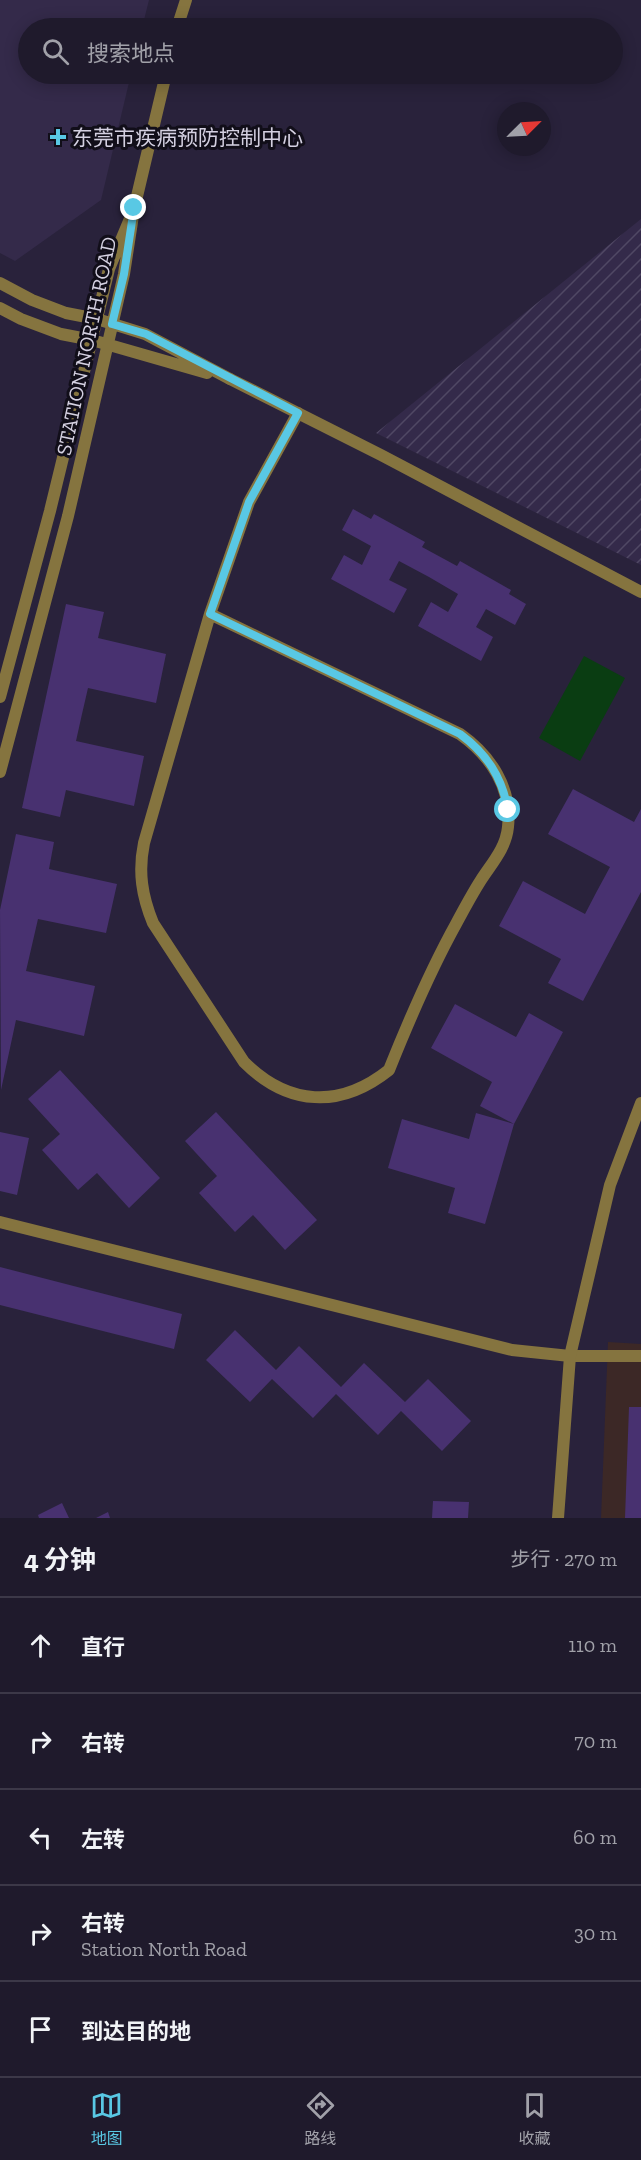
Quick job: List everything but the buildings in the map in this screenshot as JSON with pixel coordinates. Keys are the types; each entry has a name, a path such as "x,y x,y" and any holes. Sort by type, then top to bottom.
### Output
{"street":[{"path":"180,18 186,0"},
{"path":"134,208 164,84"},
{"name":"STATION NORTH ROAD","path":"0,697 50,511 109,269 134,208"},
{"name":"STATION NORTH ROAD","path":"0,772 68,516 124,274 134,208"},
{"path":"0,283 32,300 66,313 97,319 146,334 641,592"},
{"path":"0,308 21,319 61,334 108,344 230,379"},
{"path":"210,614 460,734 492,764 505,793 508,826 505,843 480,881 432,969 389,1070 359,1090 343,1095 325,1098 289,1093 258,1075 244,1062 162,939 145,904 141,871 144,843 210,614 249,502 298,413"},
{"path":"558,1518 570,1356 610,1185 641,1103"},
{"path":"0,1222 512,1350 570,1356 641,1356"}],"shaded area":[{"name":"东莞市疾病预防控制中心","path":"0,0 149,0 144,18 18,18 18,84 129,84 101,200 15,261 0,253"},
{"path":"641,219 641,565 376,433"},
{"path":"608,1342 641,1344 641,1518 601,1518"}],"green space":[{"path":"584,656 625,678 580,761 539,738"}],"place":[{"name":"东莞市疾病预防控制中心","path":"58,137"}],"route":[{"path":"134,208 124,274 112,324 146,334 298,413 249,502 210,614 460,734 492,764 505,793 508,810"}]}
